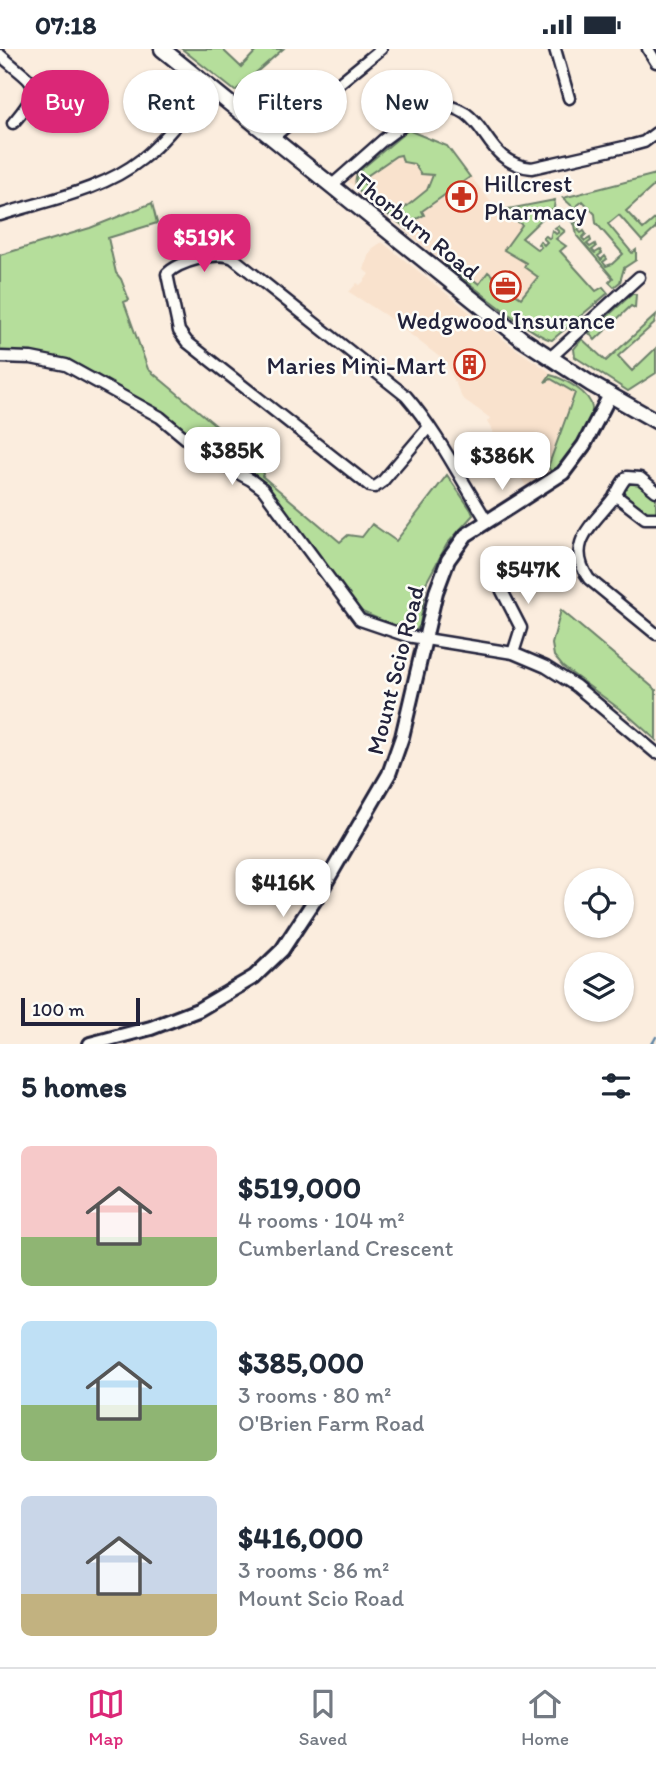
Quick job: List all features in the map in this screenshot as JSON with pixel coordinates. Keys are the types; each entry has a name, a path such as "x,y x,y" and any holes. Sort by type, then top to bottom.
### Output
{"main road":[{"name":"Thorburn Road","path":"162,49 188,70"},
{"name":"Thorburn Road","path":"219,95 487,312 550,358 656,421"}],"street":[{"path":"272,138 381,49"},
{"path":"555,49 569,99"},
{"path":"648,49 656,62"},
{"path":"0,55 28,79 34,89 33,99 13,123"},
{"path":"331,186 383,140 430,105 456,107 467,112 476,120 497,153 512,165 521,167 532,168 633,145 644,142 656,132"},
{"path":"0,215 83,190 126,170 168,133"},
{"path":"428,428 382,482 375,487 370,486 187,342 180,331 167,274 175,267 218,254 228,255 396,387 413,404 487,521"},
{"path":"550,358 639,277"},
{"path":"0,357 31,358 66,365 173,425 208,457 251,479 263,489 353,614 368,624 426,639 513,653 545,667 576,686 656,753"},
{"name":"Mount Scio Road","path":"90,1044 151,1028 198,1010 254,977 282,950 389,774 402,737 436,592 448,561 466,535 563,473 584,445 610,395"},
{"path":"656,491 634,476 622,482 615,495 584,533 581,544 581,563 590,579 656,634"},
{"path":"615,495 645,518 656,518"},
{"path":"490,561 503,594 520,622 521,628 513,653"}],"shaded area":[{"path":"404,133 415,133 447,146 498,211 536,204 512,240 545,266 515,318 445,264 348,181"},
{"path":"382,242 512,346 589,399 592,412 582,435 574,450 552,473 527,488 487,422 490,418 462,398 446,362 385,315 349,292 357,283 360,285 369,274 364,270 368,256 373,248"}],"green space":[{"path":"182,49 222,49 241,67 258,49 283,49 259,70 233,70 233,89 219,78 219,70 208,70"},
{"path":"404,133 415,133 447,146 470,177 422,211 424,215 409,223 413,229 409,230 376,206 381,202 396,215 427,190 433,175 421,174 414,164 403,162 401,155 396,156 361,180 373,194 368,200 356,184 358,172"},
{"path":"656,174 656,184 626,211 643,229 656,218 656,228 642,241 619,215 608,224 632,253 636,250 636,260 624,268 620,282 614,287 609,282 613,278 577,236 575,225 568,218 579,218 575,222 582,226 578,230 586,234 582,238 585,241 590,238 591,241 587,244 590,247 595,244 596,247 592,250 595,253 600,250 602,253 598,256 601,260 605,256 607,259 603,262 606,266 623,254 596,223 595,214 583,201 574,208 563,198"},
{"path":"555,200 554,208 564,219 552,209 522,238 538,250 541,247 538,244 540,241 544,245 547,242 543,238 546,236 550,239 552,230 556,234 559,232 555,228 558,226 565,231 556,239 566,246 560,251 596,291 603,287 608,293 552,340 515,319 445,264 448,260 479,284 488,272 499,281 497,285 509,295 512,292 521,298 538,277 524,267 526,263 504,250 522,225 503,210"},
{"path":"152,203 157,223 108,238 116,273 129,300 124,302 148,369 267,468 262,476 340,542 348,535 362,537 372,524 396,541 447,475 471,510 473,515 447,544 426,583 420,625 416,631 406,631 360,611 263,482 209,452 174,420 64,360 37,354 0,353 0,255 90,228"},
{"path":"632,294 636,294 635,308 631,306 595,340 589,333"},
{"path":"656,315 654,324 618,356 632,371 656,348 656,373 628,391 575,357 574,349 582,339 606,361"},
{"path":"550,375 582,392 592,408 578,444 552,473 548,467 575,393 551,379 545,382"},
{"path":"627,477 656,491 656,518 650,519 615,495"},
{"path":"561,610 656,690 656,740 629,716 563,667 554,656 552,644"}],"waterway":[{"path":"652,1044 656,1037"}],"place":[{"name":"Hillcrest Pharmacy","path":"461,197"},
{"name":"Wedgwood Insurance","path":"506,286"},
{"name":"Maries Mini-Mart","path":"469,365"}]}
